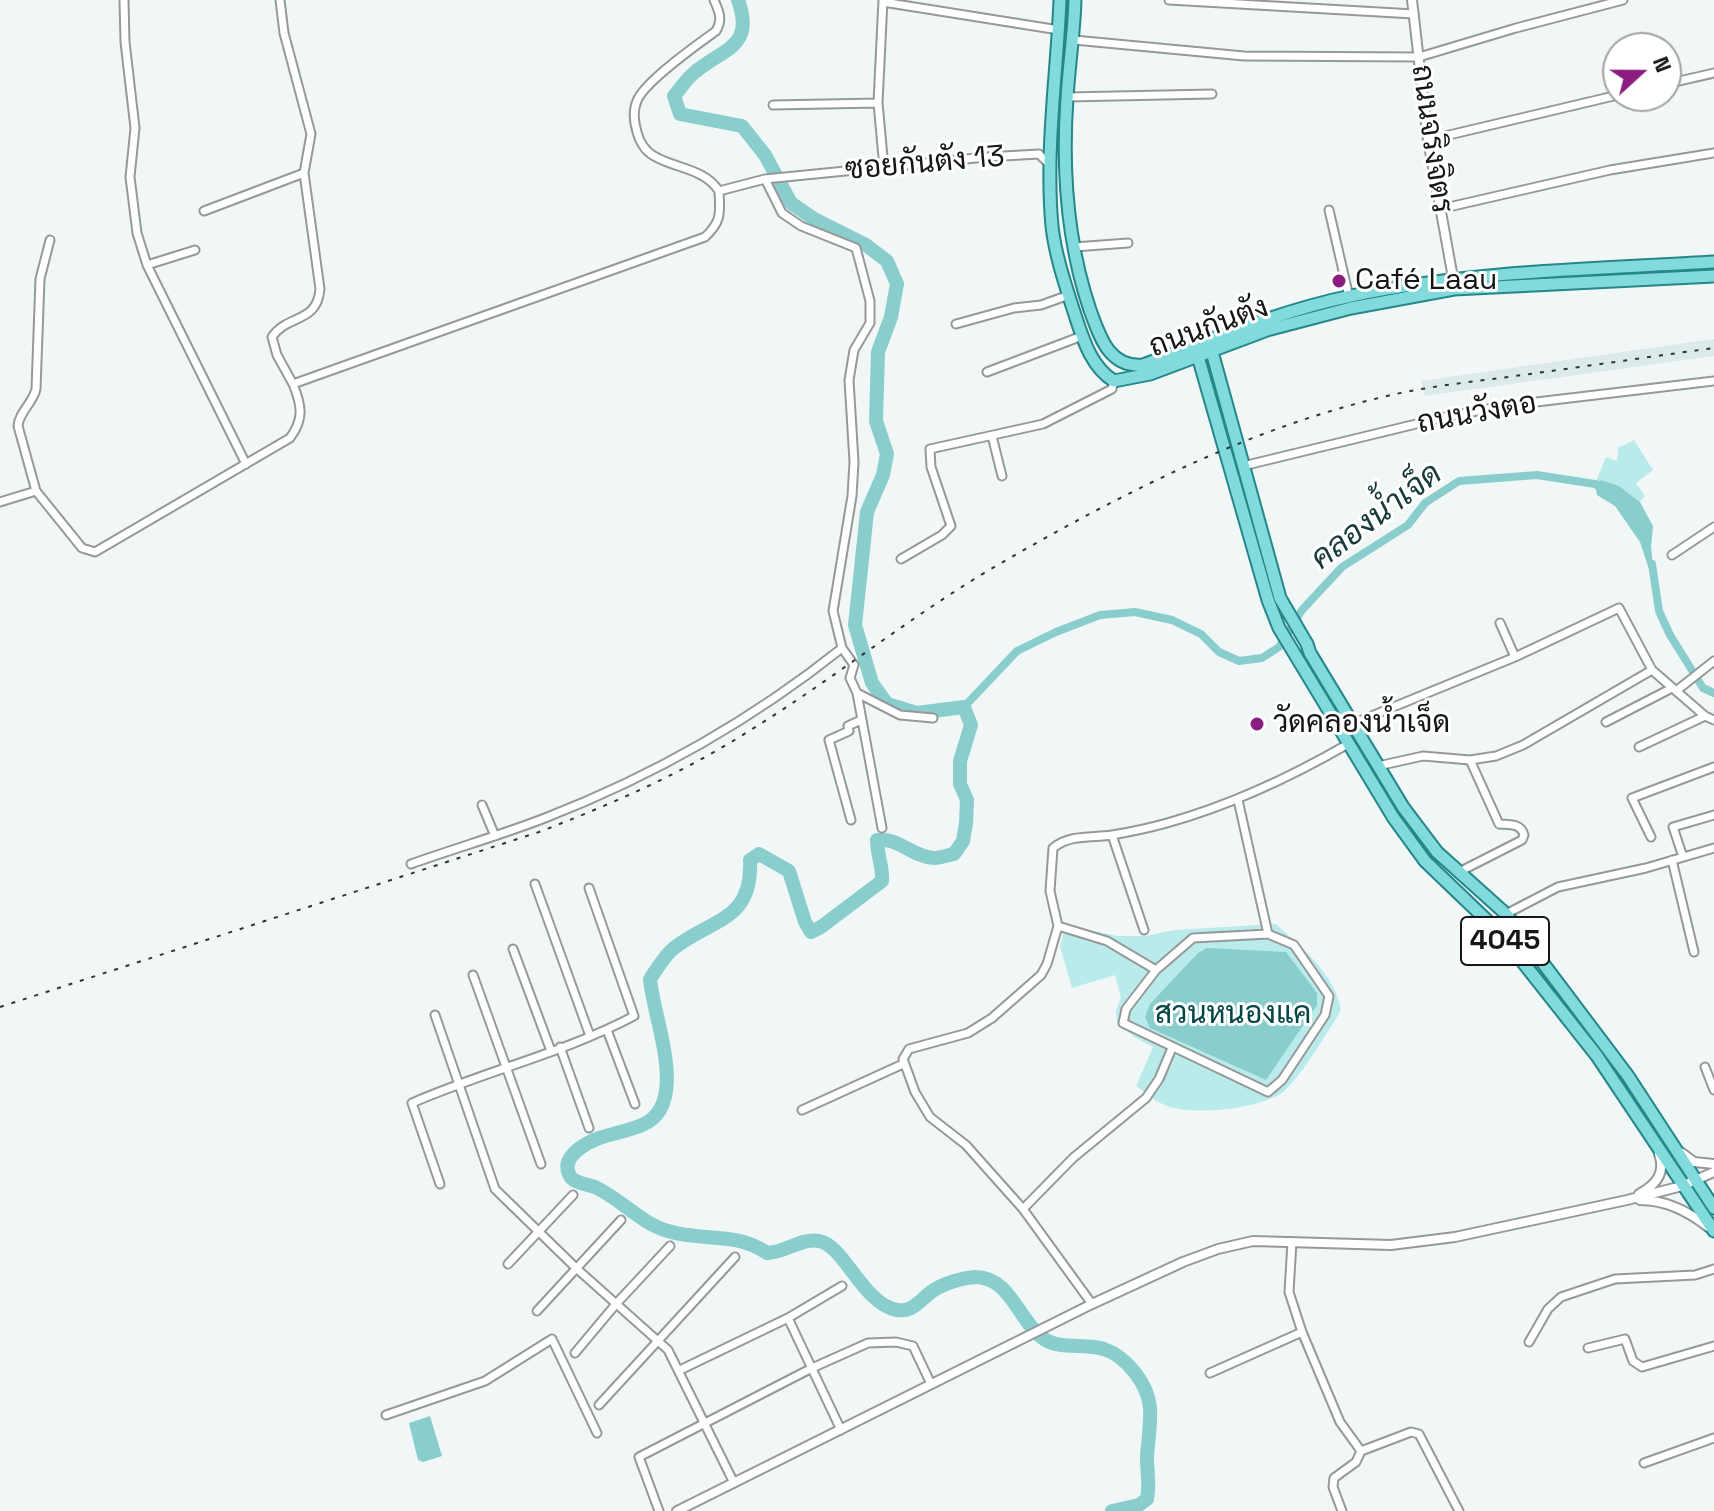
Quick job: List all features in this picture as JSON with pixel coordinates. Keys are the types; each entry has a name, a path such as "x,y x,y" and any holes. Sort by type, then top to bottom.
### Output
{"main road":[{"path":"1060,0 1051,100 1052,228 1082,336 1097,366 1114,381"},
{"name":"ถนนกันตัง","path":"1075,0 1067,97 1069,223 1084,291 1097,330 1117,361 1131,366 1143,365 1267,330 1334,307 1454,284 1714,276"},
{"path":"1059,35 1074,40"},
{"path":"1051,166 1066,165"},
{"name":"ถนนกันตัง","path":"1334,307 1349,297 1454,284 1594,269 1714,262"},
{"path":"1594,269 1595,282"},
{"path":"1069,295 1084,291"},
{"name":"4045","path":"1211,346 1280,598 1351,724 1403,807 1437,852 1506,914 1628,1076 1714,1208"},
{"name":"ถนนกันตัง","path":"1114,381 1141,377 1197,351"},
{"name":"4045","path":"1197,351 1259,570 1279,628 1393,817 1425,861 1499,932 1597,1056 1714,1232"}],"street":[{"path":"124,0 125,42 135,128 130,177 137,233 147,265 246,464"},
{"path":"50,240 40,279 36,389 33,400 18,420 18,426 36,491 82,548 95,552 290,438 301,423 301,410 293,384 277,355 272,337 276,331 311,311 318,302 320,289 304,173 311,134 284,33 280,0"},
{"path":"293,384 705,237 716,227 720,213 719,191 715,184 690,169 649,152 639,139 634,111 641,93 716,31 720,20 714,0"},
{"path":"1169,0 1414,14"},
{"name":"ถนนจริงจิตร","path":"1412,0 1428,140 1454,284"},
{"path":"1074,40 1244,56 1419,57 1623,0"},
{"path":"884,168 878,103 883,1 1059,35"},
{"path":"1682,80 1714,73"},
{"path":"1067,97 1212,94"},
{"path":"1428,140 1602,99"},
{"path":"773,105 878,103"},
{"path":"1440,209 1610,170 1714,153"},
{"name":"ซอยกันตัง 13","path":"719,191 765,179 1039,154 1051,166"},
{"path":"204,211 304,173"},
{"path":"765,179 782,213 801,226 856,248 870,301 870,323 854,350 849,380 854,462 852,496 833,611 842,648 854,665 850,678 857,693 882,828"},
{"path":"1329,210 1349,297"},
{"path":"1074,247 1128,243"},
{"path":"147,265 195,250"},
{"path":"956,324 1014,308 1041,305 1069,295"},
{"path":"987,372 1082,336"},
{"path":"901,559 942,535 951,526 931,467 930,449 1043,424 1112,389 1114,381"},
{"name":"ถนนวังตอ","path":"1243,466 1449,416 1525,403 1714,381"},
{"path":"992,436 1002,476"},
{"path":"0,502 36,491"},
{"path":"1672,555 1714,527"},
{"path":"1351,724 1515,657 1619,608 1652,670 1705,716 1714,720"},
{"path":"1500,623 1515,657"},
{"path":"411,864 584,802 682,756 765,705 842,648"},
{"path":"1606,722 1674,689 1714,661"},
{"path":"1378,766 1423,756 1470,760 1496,756 1523,745 1652,670"},
{"path":"857,693 900,715 933,718"},
{"path":"1639,747 1705,716"},
{"path":"851,820 829,740 849,731 848,726 861,720"},
{"path":"802,1110 903,1064 909,1049 968,1033 1021,995 1041,975 1058,926 1050,891 1053,848 1070,839 1112,835 1166,824 1238,800 1315,764 1348,744"},
{"path":"1458,872 1522,840 1524,835 1523,829 1516,825 1499,824 1470,760"},
{"path":"1651,837 1632,798 1714,767"},
{"path":"1238,800 1268,934"},
{"path":"482,805 495,836"},
{"path":"1683,857 1673,827 1714,815"},
{"path":"1112,835 1144,930"},
{"path":"1506,914 1558,887 1714,848"},
{"path":"1672,860 1694,952"},
{"path":"535,884 590,1036"},
{"path":"440,1184 412,1103 458,1083 607,1030 634,1016 589,888"},
{"path":"1058,926 1107,941 1156,970"},
{"path":"1268,934 1294,945 1329,996 1325,1015 1282,1080 1268,1092 1123,1023 1126,1009 1156,970 1193,938 1268,934"},
{"path":"513,949 551,1051"},
{"path":"473,975 541,1164"},
{"path":"435,1015 495,1189 576,1268 668,1350 734,1483"},
{"path":"607,1030 635,1104"},
{"path":"560,1047 589,1128"},
{"path":"1023,1209 1073,1158 1146,1098 1159,1079 1172,1048"},
{"path":"903,1064 930,1117 966,1145 1023,1209 1092,1304"},
{"path":"1705,1067 1714,1090"},
{"path":"1661,1128 1684,1156 1694,1162 1714,1164"},
{"path":"1627,1200 1645,1191 1661,1174 1661,1160 1654,1144"},
{"path":"677,1511 1046,1326 1183,1262 1218,1249 1253,1241 1391,1245 1455,1237 1627,1200 1682,1186 1714,1172"},
{"path":"508,1264 573,1195"},
{"path":"1627,1200 1651,1200 1674,1206 1697,1218 1714,1232"},
{"path":"537,1311 621,1220"},
{"path":"1292,1242 1289,1292 1302,1332 1340,1422 1361,1451"},
{"path":"575,1353 670,1246"},
{"path":"599,1405 735,1257"},
{"path":"1529,1342 1548,1309 1561,1297 1615,1279 1695,1275 1714,1269"},
{"path":"680,1370 788,1318 842,1286"},
{"path":"788,1318 841,1430"},
{"path":"1210,1373 1302,1332"},
{"path":"386,1415 485,1381 552,1339 597,1433"},
{"path":"1588,1348 1625,1339 1633,1361 1642,1367 1714,1346"},
{"path":"659,1511 639,1457 812,1368 868,1343 896,1342 913,1346 931,1384"},
{"path":"1342,1511 1333,1487 1334,1478 1356,1462 1361,1451 1411,1432 1419,1434 1459,1511"},
{"path":"1644,1463 1714,1438"}],"shaded area":[{"path":"1714,339 1714,356 1424,396 1421,381"},
{"path":"1601,480 1619,486 1640,502 1653,526 1651,547 1654,573 1650,572 1640,542 1615,506 1597,495 1595,484"},
{"path":"1207,948 1286,952 1317,993 1317,1005 1266,1080 1150,1028 1145,1017 1150,1004 1198,953"},
{"path":"430,1416 442,1456 423,1462 418,1460 409,1423"}],"green space":[{"path":"1634,440 1653,470 1636,483 1645,496 1640,502 1619,486 1595,484 1606,457 1617,461 1618,448"},
{"name":"สวนหนองแค","path":"1276,924 1307,952 1324,973 1332,984 1341,1010 1306,1065 1283,1092 1259,1103 1226,1109 1193,1110 1167,1106 1136,1086 1153,1047 1134,1037 1117,1022 1116,1010 1121,998 1115,975 1072,988 1060,946 1066,925 1117,936 1146,936 1174,930"}],"waterway":[{"path":"738,0 743,28 740,37 734,45 692,74 674,96 680,114 742,126 765,155 791,203 814,219 866,245 887,261 897,284 891,317 878,352 876,421 887,454 883,475 867,512 855,625 872,683 887,704 917,713 964,707 971,725 960,761 960,784 967,800 966,823 963,841 954,854 939,858 926,857 892,841 877,840 882,881 811,932 789,871 759,854 750,860 749,880 738,907 674,948 650,979 666,1059 664,1099 657,1115 642,1125 587,1143 572,1156 568,1170 573,1179 595,1187 648,1222 668,1231 731,1239 767,1253 799,1243 819,1241 836,1252 872,1295 893,1309 911,1308 934,1290 954,1281 975,1277 987,1279 1006,1292 1027,1322 1044,1339 1058,1344 1097,1347 1121,1358 1141,1381 1148,1399 1148,1483 1147,1499 1139,1505 1112,1511"},
{"name":"คลองน้ำเจ็ด","path":"964,707 1017,651 1100,615 1135,612 1172,620 1201,634 1219,652 1239,661 1262,658 1279,647 1302,610 1342,567 1408,525 1425,503 1459,481 1537,475 1595,484 1603,489"},
{"name":"คลองน้ำเจ็ด","path":"1652,564 1659,611 1670,635 1703,688 1714,693"}],"railway":[{"path":"0,1007 539,832 620,799 699,761 749,731 1008,559 1099,509 1240,443 1337,409 1403,393 1714,348"}],"place":[{"name":"Café Laau","path":"1339,281"},
{"name":"วัดคลองน้ำเจ็ด","path":"1257,724"}]}
